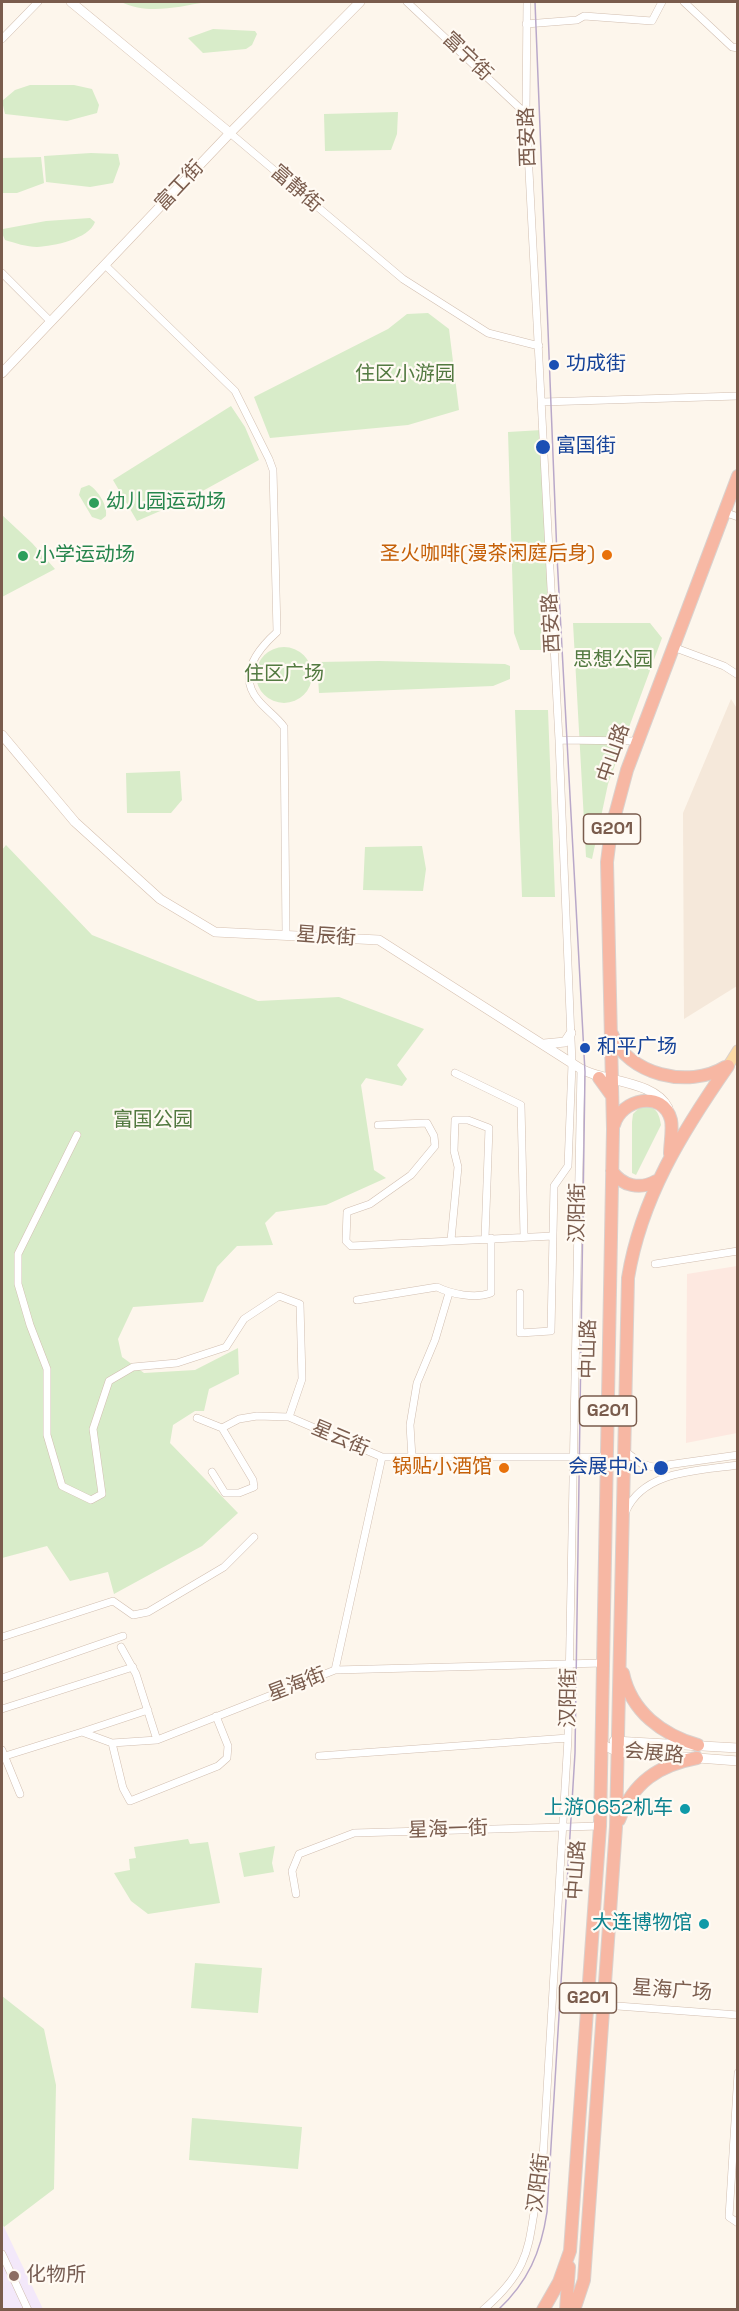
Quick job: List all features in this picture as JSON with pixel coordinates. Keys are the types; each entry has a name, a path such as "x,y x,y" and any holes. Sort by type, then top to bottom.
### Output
{"highway":[{"name":"中山路","path":"543,2310 559,2282 570,2251 600,1826 613,1129 612,1096 605,1078 610,1027 607,862 619,798 637,741 738,476"},
{"path":"610,1027 620,1052 643,1068 672,1075 702,1077 714,1074 728,1066"},
{"name":"中山路","path":"574,2310 584,2280 616,1827 626,1452 628,1278 639,1228 656,1181 670,1155 728,1066"},
{"path":"613,1129 617,1115 628,1104 636,1101 652,1102 660,1106 671,1119 670,1155"},
{"path":"612,1171 617,1178 632,1185 649,1185 656,1181"},
{"path":"620,1660 624,1678 641,1710 664,1732 698,1752"},
{"path":"616,1827 623,1809 640,1783 698,1752"},
{"path":"566,2310 570,2251"},
{"path":"582,2310 584,2280"}],"main road":[{"path":"728,1066 738,1050"}],"street":[{"path":"2,39 38,2"},
{"name":"富静街","path":"71,2 403,279 488,333 538,346"},
{"name":"富工街","path":"2,373 230,133 360,2"},
{"name":"富宁街","path":"408,2 526,114"},
{"name":"西安路","path":"527,2 526,114 559,740 571,1033 577,1066"},
{"path":"526,24 577,20 584,16 652,21 662,2"},
{"path":"684,2 732,47 738,48"},
{"path":"105,265 235,391 273,470 277,632 260,648 248,673 249,689 284,727 286,934"},
{"path":"2,273 50,321"},
{"path":"542,402 738,396"},
{"path":"724,512 738,517"},
{"path":"673,647 724,666 738,675"},
{"name":"星辰街","path":"2,735 75,822 160,899 215,932 379,940 577,1066 659,1096 665,1102 671,1119"},
{"path":"559,740 637,741"},
{"path":"542,1044 565,1042 571,1033"},
{"path":"520,1293 520,1333 551,1331 554,1186 568,1166 577,1066"},
{"name":"汉阳街","path":"483,2310 511,2282 531,2242 542,2174 565,1827 568,1738 577,1066"},
{"path":"455,1074 521,1105 524,1236"},
{"path":"357,1300 437,1287 449,1293 484,1295 491,1293 488,1238 489,1128 468,1120 455,1120 454,1151 458,1167 451,1240"},
{"path":"378,1125 427,1123 434,1136 435,1146 411,1175 370,1204 347,1212 346,1241 351,1246 553,1236"},
{"path":"77,1135 18,1254 18,1284 30,1325 47,1369 47,1435 62,1486 91,1500 102,1494 93,1429 109,1381 134,1368 177,1363 226,1347 244,1319 279,1296 300,1304 302,1379 289,1417 257,1416 239,1419 222,1428"},
{"path":"655,1264 738,1251"},
{"path":"412,1458 411,1425 417,1383 435,1340 449,1293"},
{"name":"星云街","path":"289,1417 382,1458 607,1457"},
{"path":"197,1418 222,1428 253,1480 254,1487 239,1493 225,1493 212,1472"},
{"path":"626,1452 642,1464 652,1467 738,1455"},
{"path":"334,1670 382,1458"},
{"path":"624,1517 636,1495 656,1481 738,1465"},
{"path":"2,1638 113,1601 134,1615 148,1612 224,1567 254,1537"},
{"path":"2,1678 123,1636"},
{"path":"122,1647 133,1667 157,1740"},
{"name":"星海街","path":"82,1732 112,1743 157,1740 334,1670 603,1663"},
{"path":"2,1708 133,1667"},
{"path":"20,1794 2,1754 82,1732 148,1710"},
{"path":"112,1743 123,1788 130,1801 218,1766 227,1758 228,1746 216,1716"},
{"path":"319,1756 568,1738"},
{"name":"会展路","path":"601,1744 698,1752 738,1761"},
{"name":"会展路","path":"698,1752 738,1748"},
{"name":"星海一街","path":"296,1894 292,1871 299,1854 354,1833 600,1826"},
{"name":"星海广场","path":"604,2005 738,2015"},
{"path":"738,2073 729,2217 738,2223"},
{"path":"2,2254 28,2310"}],"shaded area":[{"path":"731,699 738,710 737,986 684,1019 683,813"},
{"path":"737,1266 737,1433 686,1443 687,1274"},
{"name":"化物所","path":"2,2224 4,2227 43,2309 2,2309"}],"green space":[{"path":"121,2 206,2 174,8 152,9"},
{"path":"213,29 255,31 257,34 252,45 246,49 203,53 188,38"},
{"path":"30,85 74,85 92,89 99,105 97,113 67,121 5,114 2,101 15,90"},
{"path":"398,112 397,134 391,150 325,151 324,114"},
{"path":"118,154 120,164 113,183 90,187 46,182 44,156"},
{"path":"41,157 44,183 17,193 2,193 2,158"},
{"path":"90,218 95,222 86,233 52,245 37,247 21,245 5,240 2,233 3,229 46,221"},
{"name":"住区小游园","path":"428,313 449,329 459,410 408,425 270,438 254,397 388,329 407,314"},
{"path":"231,406 245,427 259,460 188,499 137,521 113,480"},
{"path":"542,430 550,650 520,650 514,633 508,432"},
{"name":"幼儿园运动场","path":"89,485 99,494 104,503 106,516 101,520 92,517 79,495 81,488"},
{"name":"小学运动场","path":"2,515 55,569 2,597"},
{"name":"思想公园","path":"573,623 650,623 662,638 608,784 592,859 586,857"},
{"name":"住区广场","path":"284,647 295,649 304,655 310,664 312,675 310,686 304,695 295,701 284,703 273,701 264,695 258,686 256,675 258,664 264,655 273,649"},
{"path":"317,662 505,664 510,666 510,679 493,686 319,693"},
{"path":"515,710 548,710 555,897 522,897"},
{"path":"180,771 182,800 171,813 127,813 126,773"},
{"name":"富国公园","path":"6,845 92,935 258,1001 339,997 424,1029 397,1065 407,1079 402,1086 366,1078 361,1085 374,1170 386,1178 326,1205 276,1212 265,1223 273,1245 237,1246 217,1267 203,1302 133,1307 118,1339 122,1357 144,1373 195,1370 238,1348 239,1374 209,1389 204,1411 195,1411 173,1425 170,1443 238,1513 202,1546 114,1594 108,1572 70,1581 47,1546 2,1558 2,850"},
{"path":"422,846 426,869 423,891 363,890 365,847"},
{"path":"641,1106 655,1110 661,1125 636,1175 632,1173 632,1122 633,1114"},
{"path":"188,1839 190,1844 208,1842 220,1903 148,1914 131,1901 114,1873 130,1870 129,1859 136,1858 134,1847"},
{"path":"275,1846 272,1863 274,1872 244,1877 239,1853"},
{"path":"195,1963 262,1968 258,2013 191,2008"},
{"path":"2,1996 44,2029 56,2085 54,2189 4,2227 2,2224"},
{"path":"192,2118 302,2127 298,2169 189,2160"}],"tram line":[{"path":"498,2310 532,2266 547,2212 575,1753 585,1072 557,556 535,2"}],"place":[{"name":"功成街","path":"554,365"},
{"name":"富国街","path":"543,447"},
{"name":"幼儿园运动场","path":"94,503"},
{"name":"圣火咖啡(漫茶闲庭后身)","path":"607,555"},
{"name":"小学运动场","path":"23,556"},
{"name":"和平广场","path":"585,1048"},
{"name":"锅贴小酒馆","path":"504,1468"},
{"name":"会展中心","path":"661,1468"},
{"name":"上游0652机车","path":"685,1809"},
{"name":"大连博物馆","path":"704,1924"},
{"name":"化物所","path":"14,2276"}]}
